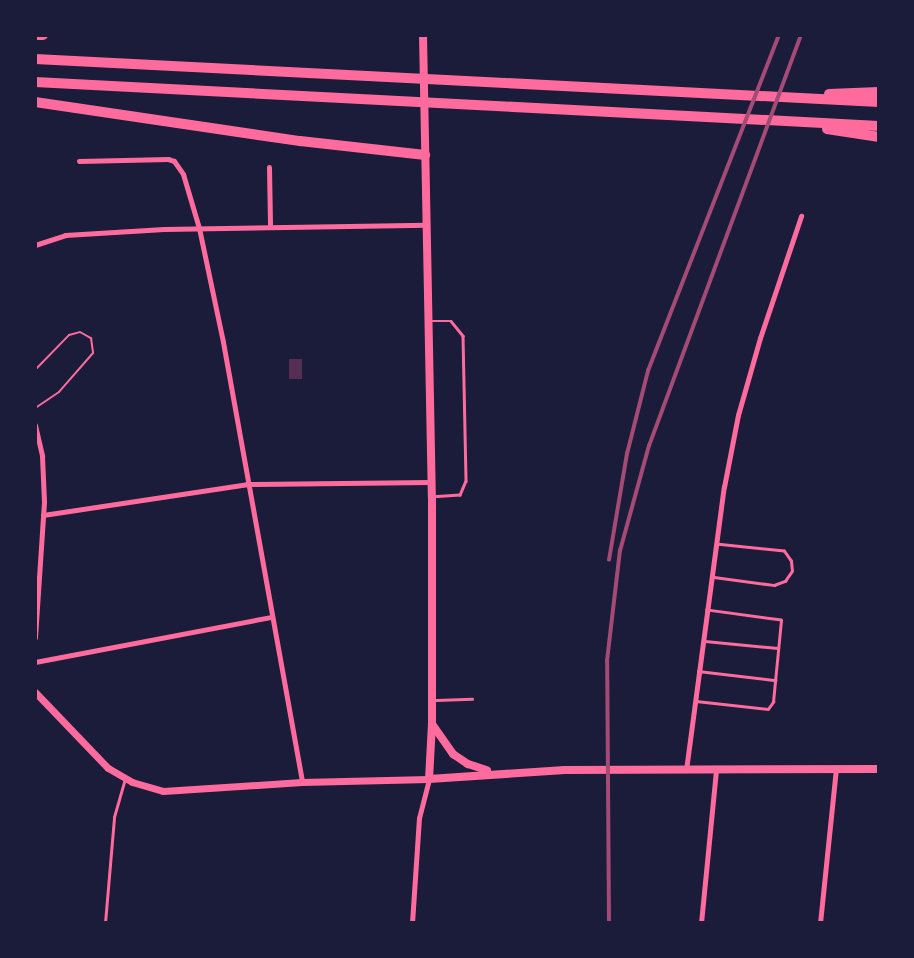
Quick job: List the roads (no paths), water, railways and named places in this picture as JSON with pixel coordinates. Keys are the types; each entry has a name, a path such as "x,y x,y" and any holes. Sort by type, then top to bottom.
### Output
{"highway":[{"path":"35,35 43,35"},
{"path":"35,60 879,102"},
{"path":"35,82 879,125"},
{"path":"773,97 879,92"},
{"path":"35,102 300,141 425,155"},
{"path":"771,120 879,137"}],"main road":[{"path":"423,35 432,498 432,724 429,779 507,773 879,769"},
{"path":"432,724 459,758 475,768 507,773"}],"street":[{"path":"79,161 174,161 183,174 199,228 223,342 302,782"},
{"path":"269,167 270,228"},
{"path":"686,770 711,576 744,389 801,216"},
{"path":"35,245 65,235 199,228 427,225"},
{"path":"35,425 42,456 43,515 35,638"},
{"path":"43,515 247,484 431,482"},
{"path":"35,662 272,617"},
{"path":"35,692 98,759 125,779 144,787 175,791 302,782 429,779 419,818 412,923"},
{"path":"701,923 716,769"},
{"path":"820,923 836,769"}],"lane":[{"path":"429,321 452,321 463,336 466,481 460,495 432,498"},
{"path":"711,576 774,584 785,581 792,571 792,561 784,551 716,544"},
{"path":"693,701 768,709 773,702 781,620 773,616 706,610"},
{"path":"702,640 778,648"},
{"path":"697,670 775,680"},
{"path":"432,700 472,699"},
{"path":"105,923 114,817 125,779"}],"railway":[{"path":"609,560 627,454 648,371 779,35"},
{"path":"609,923 607,661 620,551 649,446 801,35"}]}
